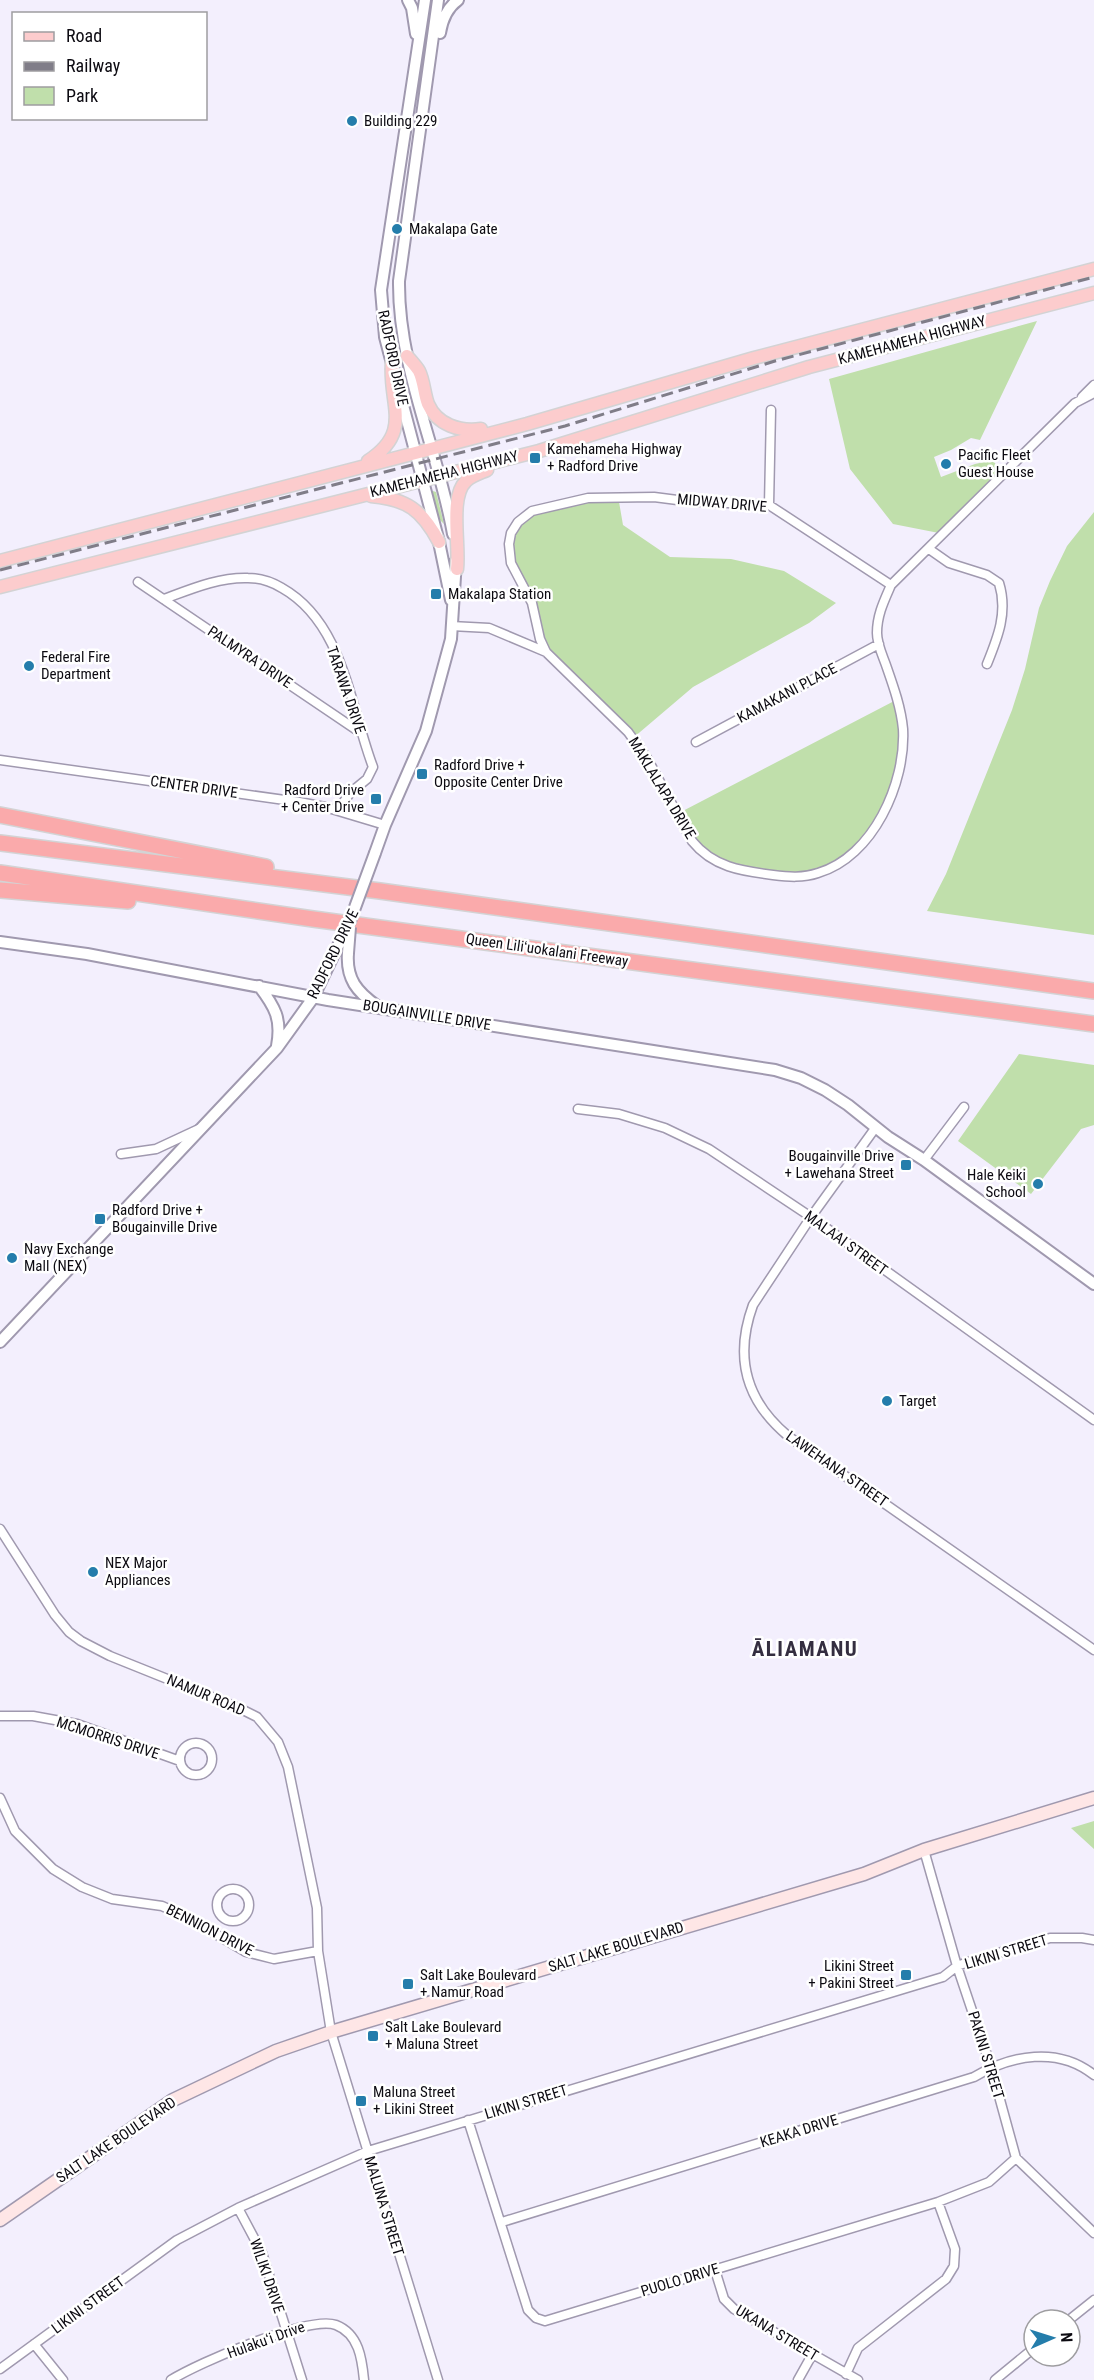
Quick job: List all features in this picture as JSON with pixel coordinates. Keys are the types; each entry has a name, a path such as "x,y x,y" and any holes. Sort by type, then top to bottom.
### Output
{"highway":[{"path":"0,815 380,891"},
{"path":"0,843 380,891 1094,991"},
{"name":"Queen Liliʻuokalani Freeway","path":"0,873 313,919 1094,1024"},
{"path":"0,890 313,919"}],"main road":[{"name":"KAMEHAMEHA HIGHWAY","path":"0,561 527,424 754,358 1094,269"},
{"name":"KAMEHAMEHA HIGHWAY","path":"0,587 357,495 539,451 809,367 1094,292"},
{"path":"407,356 419,371 428,404 434,414 444,423 468,431 527,424"},
{"path":"360,467 384,451 393,432 398,413 390,380 392,362"},
{"path":"457,569 459,546 456,501 462,485 475,475 539,451"},
{"path":"357,495 394,499 407,504 423,517 440,542"},
{"name":"SALT LAKE BOULEVARD","path":"0,2220 173,2100 276,2051 331,2032 864,1874 924,1850 1094,1798"}],"street":[{"path":"408,0 412,8 417,48"},
{"name":"RADFORD DRIVE","path":"425,0 381,290 382,316 440,542 452,606"},
{"name":"RADFORD DRIVE","path":"0,1342 277,1048 314,998 350,921 385,825 426,730 451,639 452,606 457,569 452,530 407,356 399,304 399,281 438,0"},
{"path":"431,58 439,39 442,22 451,6 458,0"},
{"path":"1075,404 1094,385"},
{"name":"MAKLALAPA DRIVE","path":"532,511 514,528 509,549 511,563 532,603 540,639 546,652 628,732 647,758 692,841 700,851 718,864 736,870 804,877 820,873 849,857 865,843 889,802 898,767 903,730 898,699 879,644 879,613 891,585 1075,404 1094,393"},
{"path":"769,505 771,410"},
{"name":"MIDWAY DRIVE","path":"532,511 588,498 618,496 769,505 891,585"},
{"path":"929,549 949,563 987,575 999,583 1003,617 987,664"},
{"name":"TARAWA DRIVE","path":"164,599 216,581 249,578 270,581 297,596 317,620 335,650 373,767 371,773 350,793 338,810"},
{"name":"PALMYRA DRIVE","path":"138,582 362,733"},
{"path":"451,626 489,628 546,652"},
{"name":"KAMAKANI PLACE","path":"696,742 879,644"},
{"name":"CENTER DRIVE","path":"0,760 299,802 338,810 385,825"},
{"path":"350,921 348,971 360,993 380,1007"},
{"name":"BOUGAINVILLE DRIVE","path":"0,942 87,954 314,998 757,1066 801,1078 848,1105 1094,1284"},
{"path":"259,986 274,1006 279,1033 277,1048"},
{"path":"924,1160 964,1107"},
{"name":"MALAAI STREET","path":"578,1110 619,1114 665,1128 709,1149 811,1217 1094,1420"},
{"name":"LAWEHANA STREET","path":"876,1127 760,1290 747,1320 743,1352 749,1384 765,1413 788,1436 1094,1650"},
{"path":"121,1154 156,1149 202,1128"},
{"name":"NAMUR ROAD","path":"0,1529 55,1615 69,1632 110,1656 257,1717 278,1742 288,1767 318,1908 318,1951 331,2032"},
{"name":"MCMORRIS DRIVE","path":"0,1716 33,1716 77,1724 180,1761"},
{"name":"BENNION DRIVE","path":"0,1798 15,1831 52,1869 82,1887 112,1899 162,1906 190,1918 246,1952 274,1959 318,1951"},
{"name":"PAKINI STREET","path":"924,1850 957,1966 991,2067 1016,2158"},
{"path":"217,1935 225,1919"},
{"name":"LIKINI STREET","path":"0,2369 177,2240 238,2208 368,2151 943,1977 957,1966 1050,1938 1094,1940"},
{"name":"MALUNA STREET","path":"331,2032 438,2380"},
{"name":"KEAKA DRIVE","path":"502,2222 974,2077 991,2067 1028,2057 1040,2056 1070,2061 1094,2075"},
{"name":"PUOLO DRIVE","path":"468,2120 528,2310 536,2318 545,2321 938,2202 989,2182 1016,2158"},
{"path":"1016,2158 1094,2233"},
{"path":"846,2374 858,2348 946,2279 954,2266 956,2249 938,2202"},
{"name":"WILIKI DRIVE","path":"238,2208 263,2257 302,2380"},
{"name":"UKANA STREET","path":"715,2270 724,2299 734,2309 858,2380"},
{"path":"1082,2310 1094,2300"},
{"name":"Hulakuʻi Drive","path":"171,2380 190,2368 286,2332 320,2323 336,2325 344,2329 359,2349 364,2380"},
{"path":"34,2344 63,2380"},
{"path":"798,2380 812,2355"},
{"path":"995,2380 1022,2358"}],"green space":[{"path":"1037,321 980,440 971,438 934,457 941,477 993,460 1003,476 944,534 893,524 850,469 829,379"},
{"path":"433,491 436,492 444,524 439,519 431,494"},
{"path":"618,496 623,525 670,557 731,559 784,571 836,603 809,623 693,687 633,738 546,652 535,615 514,569 509,544 523,517 565,503"},
{"path":"1094,512 1094,935 927,911 946,874 1012,710 1025,669 1039,608 1050,581 1067,546"},
{"path":"898,699 901,714 896,778 865,843 820,873 750,872 708,857 677,814"},
{"path":"1019,1054 1094,1065 1094,1125 1081,1129 1031,1194 958,1141"},
{"path":"1094,1821 1094,1849 1071,1828"}],"railway":[{"path":"0,570 565,426 775,361 1094,277"}],"place":[{"name":"Building 229","path":"352,121"},
{"name":"Makalapa Gate","path":"397,229"},
{"name":"Kamehameha Highway + Radford Drive","path":"535,458"},
{"name":"Pacific Fleet Guest House","path":"946,464"},
{"name":"Makalapa Station","path":"436,594"},
{"name":"Federal Fire Department","path":"29,666"},
{"name":"Radford Drive + Opposite Center Drive","path":"422,774"},
{"name":"Radford Drive + Center Drive","path":"376,799"},
{"name":"Bougainville Drive + Lawehana Street","path":"906,1165"},
{"name":"Hale Keiki School","path":"1038,1184"},
{"name":"Radford Drive + Bougainville Drive","path":"100,1219"},
{"name":"Navy Exchange Mall (NEX)","path":"12,1258"},
{"name":"Target","path":"887,1401"},
{"name":"NEX Major Appliances","path":"93,1572"},
{"name":"Likini Street + Pakini Street","path":"906,1975"},
{"name":"Salt Lake Boulevard + Namur Road","path":"408,1984"},
{"name":"Salt Lake Boulevard + Maluna Street","path":"373,2036"},
{"name":"Maluna Street + Likini Street","path":"361,2101"}],"district":[{"name":"ĀLIAMANU","path":"805,1649"}]}
